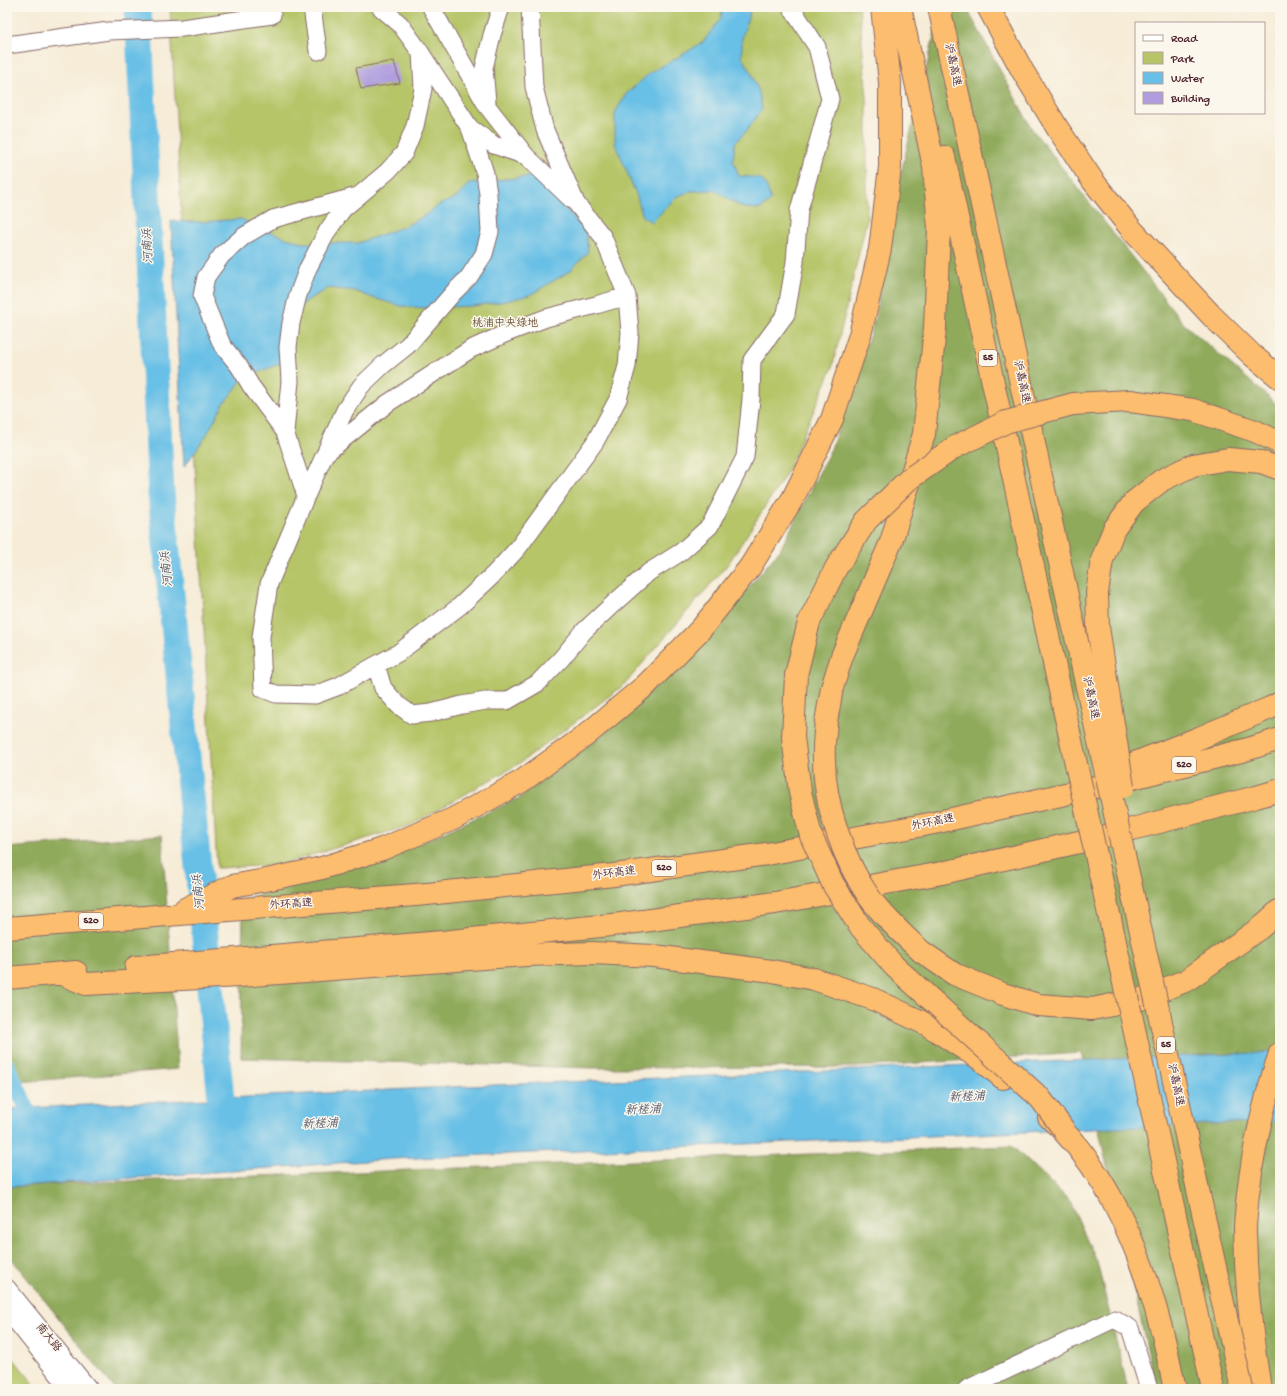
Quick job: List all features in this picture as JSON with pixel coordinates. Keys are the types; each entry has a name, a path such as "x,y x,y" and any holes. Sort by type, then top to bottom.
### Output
{"highway":[{"path":"174,914 232,886 322,868 382,849 453,819 522,782 585,736 646,685 701,629 750,567 794,498 832,419 860,336 880,249 890,167 890,83 882,7"},
{"path":"900,7 934,167 938,228 935,328 924,434 892,542 842,656 832,688 826,722 824,760 828,798 836,832 850,862 869,896 891,923 922,952 954,974 1003,994 1038,1005 1092,1009 1141,999 1188,980 1260,928 1280,910"},
{"name":"S5","path":"912,7 1213,1389"},
{"name":"沪嘉高速","path":"939,7 1100,700 1156,1001 1242,1389"},
{"path":"988,7 1022,70 1058,129 1093,181 1132,230 1212,316 1252,355 1280,378"},
{"path":"1175,1389 1160,1324 1145,1273 1124,1223 1097,1174 1040,1098 894,966 859,925 833,884 811,836 800,792 792,737 796,675 809,622 836,568 866,521 909,478 955,447 1006,422 1072,404 1130,401 1193,410 1255,431 1280,443"},
{"path":"1100,700 1097,594 1102,560 1114,529 1134,502 1162,480 1193,465 1228,459 1261,462 1280,469"},
{"path":"1088,789 1117,770 1199,738 1270,708 1280,702"},
{"name":"外环高速","path":"7,928 442,893 614,875 767,854 929,824 1088,789 1245,750 1280,739"},
{"path":"239,968 431,943 613,925 775,903 942,873 1101,837 1280,790"},
{"path":"7,978 62,974 86,984 179,972 239,968 526,954 592,953 654,956 772,971 814,979 873,999 928,1024 983,1061 1064,1130"},
{"path":"1260,1389 1255,1362 1248,1295 1245,1227 1254,1150 1269,1084 1280,1054"}],"street":[{"path":"312,7 318,51"},
{"path":"380,7 400,24 421,53 470,128 485,173 490,207 490,232 484,254 469,277 408,346 383,365 361,386 345,410 306,496 269,584 261,637 264,689 276,694 315,695 339,686 398,653 460,606 493,575 518,548 595,442 618,399 627,366 630,333 627,296 603,237 576,203 526,156 487,106 431,7"},
{"path":"487,106 484,68 501,7"},
{"path":"530,7 534,87 546,130 576,203"},
{"path":"376,664 383,688 398,705 412,715 431,713 462,705 486,701 507,701 538,683 561,659 584,631 612,605 649,572 681,552 710,526 745,457 751,399 752,360 786,314 795,262 799,210 830,99 817,47 791,7"},
{"path":"7,45 109,31 182,28 272,16"},
{"path":"285,432 290,381 288,347 291,323 298,295 308,268 328,230 343,209 356,196 388,170 404,153 415,126 423,89 421,53"},
{"path":"470,128 494,145 526,156"},
{"path":"306,496 285,432 251,386 239,366 222,345 202,296 206,277 222,255 244,236 272,219 356,196"},
{"path":"325,454 388,402 471,349 546,318 627,296"},
{"name":"南大路","path":"7,1288 89,1389"},
{"name":"南大路","path":"7,1310 70,1389"},
{"path":"967,1389 1114,1319 1130,1328 1149,1389"}],"green space":[{"name":"桃浦中央绿地","path":"170,7 859,7 867,98 867,219 832,369 786,474 728,564 624,685 520,763 411,825 279,865 217,868"},
{"path":"941,7 966,7 1032,129 1184,324 1280,407 1280,1389 1156,1389 1082,1053 857,1067 593,1068 241,1058 243,900 418,844 519,798 603,734 695,650 780,550 831,449 875,319 898,185"},
{"path":"162,835 178,1069 7,1083 7,848"},
{"path":"1012,1146 1070,1201 1097,1262 1128,1389 115,1389 7,1253 7,1186"},
{"path":"7,1351 38,1389 7,1389"}],"water":[{"path":"722,7 751,7 742,38 742,57 751,72 759,92 762,109 748,129 735,143 733,160 739,176 758,178 764,182 771,200 761,209 743,208 714,190 691,191 676,197 652,222 643,217 636,194 615,143 615,113 626,94 651,72 703,42 721,18"},
{"path":"535,176 571,214 586,233 588,252 570,271 530,295 506,301 473,306 424,308 401,306 355,291 329,288 311,298 286,316 278,335 281,363 243,379 224,403 206,436 184,467 171,221 201,222 241,219 286,238 304,243 358,243 406,226 439,205 457,197 469,183"},
{"name":"新槎浦","path":"1280,1052 1280,1121 393,1159 7,1187 7,1109 470,1086"}],"building":[{"path":"394,61 400,83 361,89 356,68"}],"waterway":[{"name":"河南浜","path":"138,7 161,493 224,1129"},
{"path":"7,1065 36,1128"}]}
